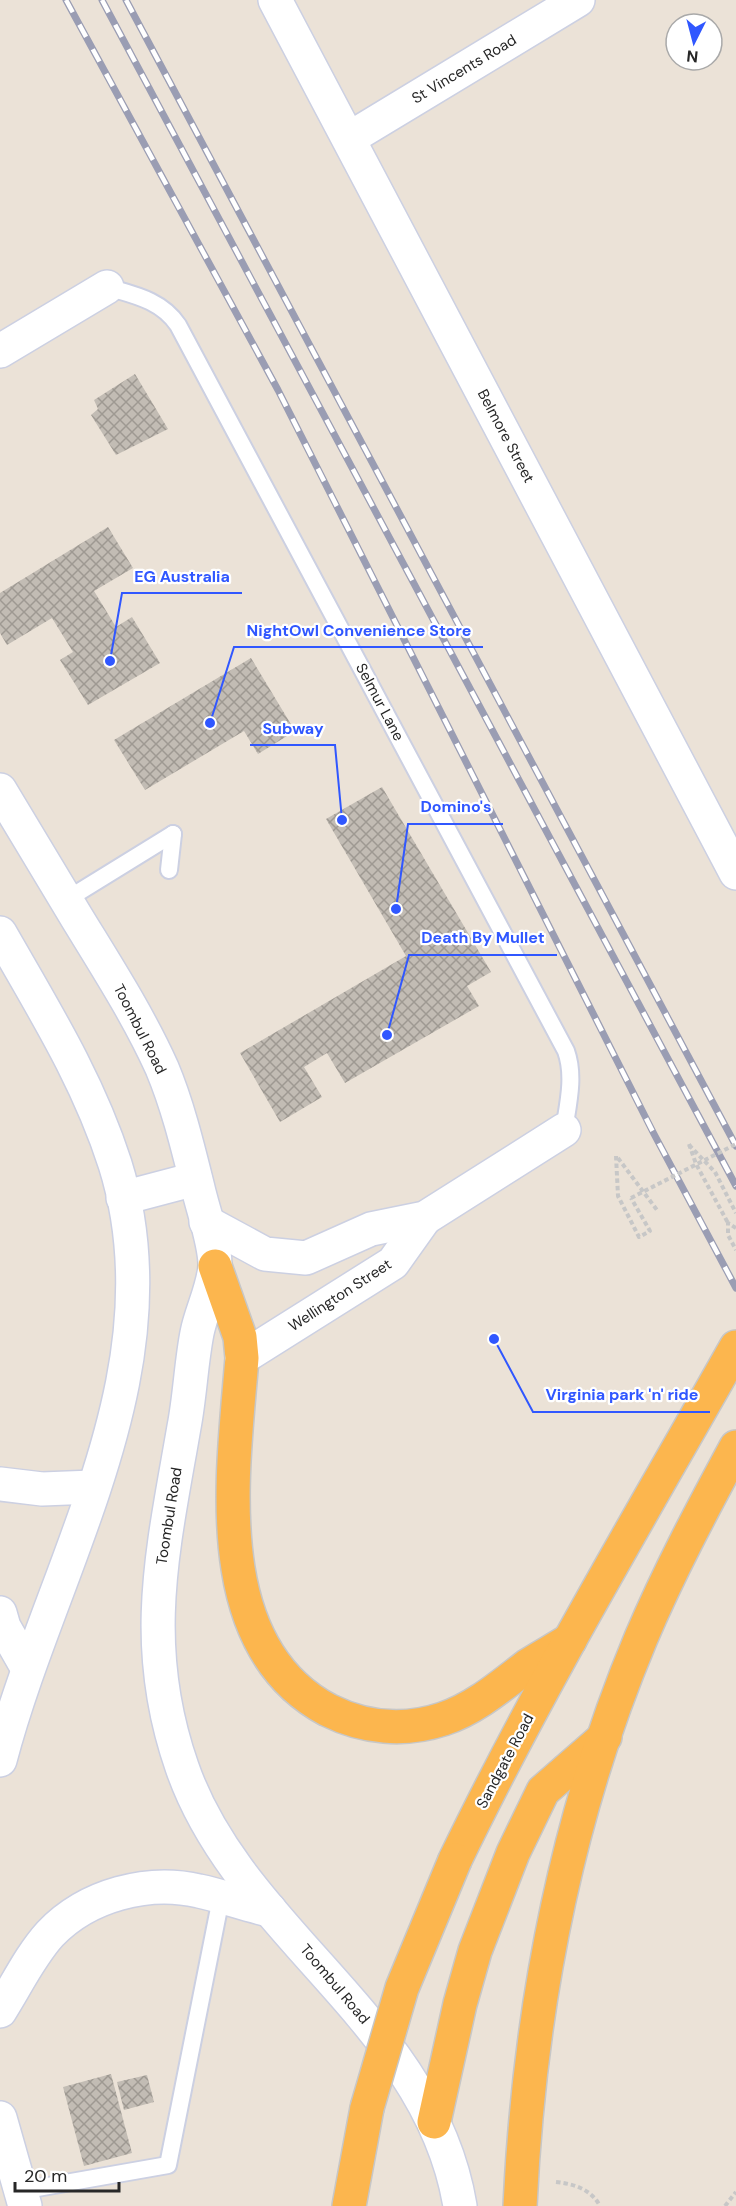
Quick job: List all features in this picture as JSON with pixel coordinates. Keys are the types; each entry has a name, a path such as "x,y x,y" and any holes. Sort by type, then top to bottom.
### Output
{"highway":[{"path":"215,1266 240,1336 242,1358 234,1485 238,1577 248,1613 259,1637 286,1680 302,1694 345,1719 389,1727 415,1725 443,1719 467,1708 570,1640"},
{"name":"Sandgate Road","path":"349,2206 368,2108 402,1988 455,1860 494,1779 570,1640 736,1347"},
{"path":"520,2206 531,2069 553,1924 580,1816 605,1737 659,1596 736,1447"},
{"path":"434,2122 460,2004 475,1951 513,1853 543,1791 605,1737"}],"main road":[{"name":"Belmore Street","path":"275,0 350,138 736,873"},
{"name":"St Vincents Road","path":"350,138 578,0"},
{"path":"0,351 107,287"},
{"name":"Toombul Road","path":"0,790 124,994 163,1070 195,1179 215,1266 197,1334 188,1403 161,1559 156,1611 159,1665 167,1717 182,1769 201,1812 270,1910 354,2004 394,2056 434,2122 450,2160 460,2206"},
{"path":"0,933 80,1073 115,1165 123,1198 133,1279 131,1346 115,1418 93,1487 28,1669 0,1760"},
{"name":"Wellington Street","path":"206,1222 265,1254 306,1258 371,1229 425,1218 564,1130"},
{"path":"123,1198 195,1179"},
{"name":"Wellington Street","path":"242,1358 393,1263 425,1218"},
{"path":"0,1484 42,1489 93,1487"},
{"path":"0,1613 4,1627 28,1669"},
{"path":"0,2011 51,1934 70,1916 108,1896 145,1887 173,1887 270,1910"},
{"path":"0,2118 23,2198"}],"lane":[{"name":"Selmur Lane","path":"107,287 155,303 171,314 184,335 566,1051 571,1064 571,1078 564,1130"},
{"path":"66,900 173,834 169,870"},
{"path":"23,2198 168,2165 221,1898"}],"path":[{"path":"736,1213 715,1172 689,1144 696,1164 728,1223 728,1235 736,1250"},
{"path":"645,1190 657,1210 616,1156 618,1196 639,1237 650,1232 631,1198 645,1190 736,1144"},
{"path":"728,1223 736,1228"},
{"path":"549,2181 571,2183 586,2190 600,2206"},
{"path":"725,2206 736,2192"}],"building":[{"path":"135,374 168,429 116,455 91,415 98,409 94,400"},
{"path":"108,527 133,568 94,591 116,627 132,617 160,663 88,705 60,660 73,652 52,618 7,645 0,633 0,593"},
{"path":"251,658 295,731 258,754 244,731 145,790 114,740"},
{"path":"382,787 491,972 467,986 479,1006 345,1083 327,1053 304,1067 322,1097 280,1122 240,1053 406,956 326,819"},
{"path":"111,2074 132,2153 84,2166 63,2087"},
{"path":"147,2075 154,2102 124,2110 117,2082"}],"railway":[{"path":"66,0 278,390 654,1134 736,1288"},
{"path":"102,0 736,1186"},
{"path":"126,0 736,1146"}],"place":[{"name":"EG Australia","path":"110,661"},
{"name":"NightOwl Convenience Store","path":"210,723"},
{"name":"Subway","path":"342,820"},
{"name":"Domino's","path":"396,909"},
{"name":"Death By Mullet","path":"387,1035"},
{"name":"Virginia park 'n' ride","path":"494,1339"}]}
